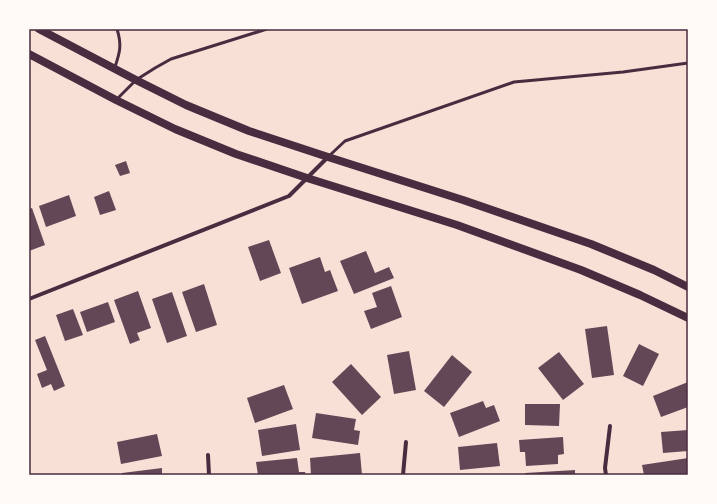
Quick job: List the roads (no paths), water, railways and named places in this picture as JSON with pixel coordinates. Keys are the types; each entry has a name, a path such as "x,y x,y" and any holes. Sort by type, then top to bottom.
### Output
{"main road":[{"path":"39,29 186,105 249,131 463,200 591,244 688,286"},
{"path":"29,54 175,129 236,154 457,225 581,270 640,295 688,318"}],"street":[{"path":"29,299 289,196 328,157"},
{"path":"606,475 605,468 610,426"},
{"path":"403,475 406,442"},
{"path":"208,455 209,475"}],"lane":[{"path":"114,69 120,53 117,29"},
{"path":"116,100 136,80 172,59 266,29"},
{"path":"328,157 345,140 514,82 623,72 688,63"}]}
